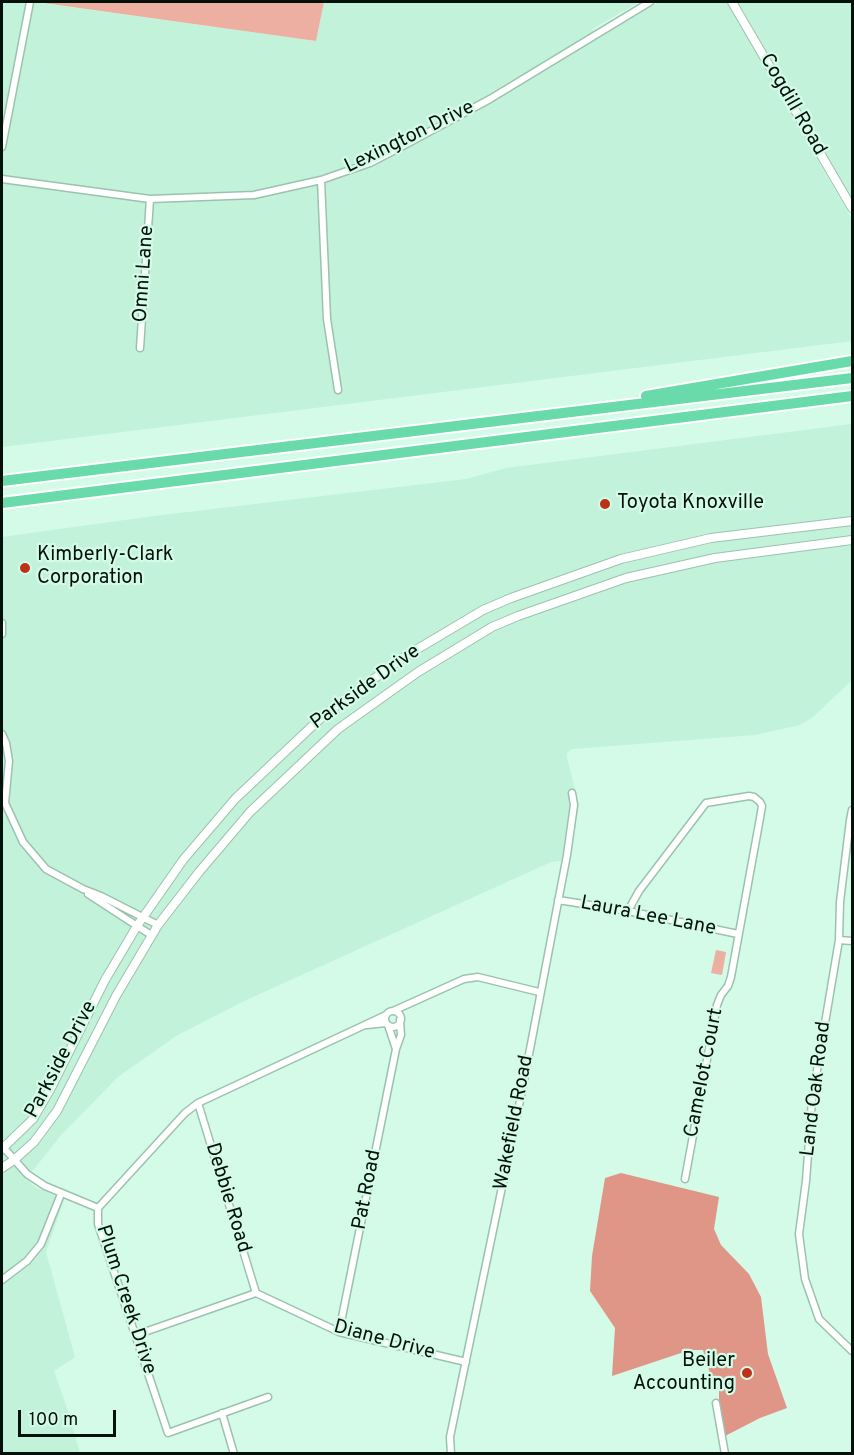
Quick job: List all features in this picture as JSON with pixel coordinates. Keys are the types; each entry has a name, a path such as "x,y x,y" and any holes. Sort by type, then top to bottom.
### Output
{"highway":[{"path":"534,416 852,361"},
{"path":"2,481 852,378"},
{"path":"2,504 852,396"}],"street":[{"path":"2,147 30,2"},
{"name":"Lexington Drive","path":"2,179 150,199 254,195 321,180 370,163 490,99 650,2"},
{"name":"Cogdill Road","path":"732,2 852,208"},
{"path":"321,180 327,319 338,390"},
{"name":"Omni Lane","path":"140,348 150,199"},
{"name":"Parkside Drive","path":"3,1149 36,1113 51,1088 99,989 137,926 183,860 235,799 325,714 404,657 483,610 511,597 621,559 711,538 852,521"},
{"name":"Parkside Drive","path":"2,1168 14,1160 45,1129 57,1111 116,996 158,925 250,812 338,729 415,674 492,627 518,616 626,578 715,558 852,540"},
{"path":"2,623 2,634"},
{"path":"2,734 9,761 5,803 23,842 46,869 158,925"},
{"name":"Wakefield Road","path":"451,1454 450,1437 522,1091 558,900 574,805 572,793"},
{"name":"Camelot Court","path":"628,911 639,891 706,803 722,799 754,797 762,806 728,986 717,1005 685,1179"},
{"name":"Land Oak Road","path":"852,810 840,902 839,940 812,1100 799,1234 805,1279 819,1319 852,1351"},
{"path":"83,889 98,902 151,935"},
{"name":"Laura Lee Lane","path":"558,900 628,911 738,934"},
{"path":"839,940 852,941"},
{"name":"Plum Creek Drive","path":"268,1397 168,1433 98,1224 98,1208 185,1113 220,1091 464,979 478,977 540,992"},
{"name":"Plum Creek Drive","path":"366,1025 396,1026 411,1005"},
{"path":"387,1024 389,1013 398,1014 400,1019"},
{"name":"Pat Road","path":"339,1332 396,1049 401,1035 400,1019"},
{"name":"Pat Road","path":"387,1024 396,1049"},
{"name":"Debbie Road","path":"198,1103 256,1293"},
{"path":"3,1149 27,1174 61,1194 98,1208"},
{"path":"2,1280 27,1261 41,1244 61,1194"},
{"path":"136,1335 256,1293"},
{"name":"Diane Drive","path":"256,1293 339,1332 466,1362"},
{"path":"716,1403 725,1453"},
{"path":"222,1413 234,1454"}],"shaded area":[{"path":"2,2 32,2 316,41 324,2 639,2 592,29 597,38 659,2 728,2 852,220 852,341 2,447"},
{"path":"36,2 324,2 316,41"},
{"path":"738,2 852,2 852,199 825,156"},
{"path":"852,424 852,680 813,717 800,725 755,735 572,749 567,753 567,758 579,805 570,860 551,862 242,1002 176,1036 118,1077 62,1134 26,1179 35,1187 64,1200 46,1252 75,1357 54,1371 80,1453 2,1453 2,537 154,516 466,479 506,468"},
{"path":"716,950 726,952 722,975 711,973"},
{"path":"621,1173 719,1197 714,1229 721,1245 749,1274 761,1297 768,1354 787,1408 760,1418 725,1436 719,1407 719,1379 711,1377 703,1350 690,1350 612,1376 615,1328 590,1291 592,1256 605,1178"}],"place":[{"name":"Toyota Knoxville","path":"605,504"},
{"name":"Kimberly-Clark Corporation","path":"25,568"},
{"name":"Beiler Accounting","path":"747,1373"}]}
